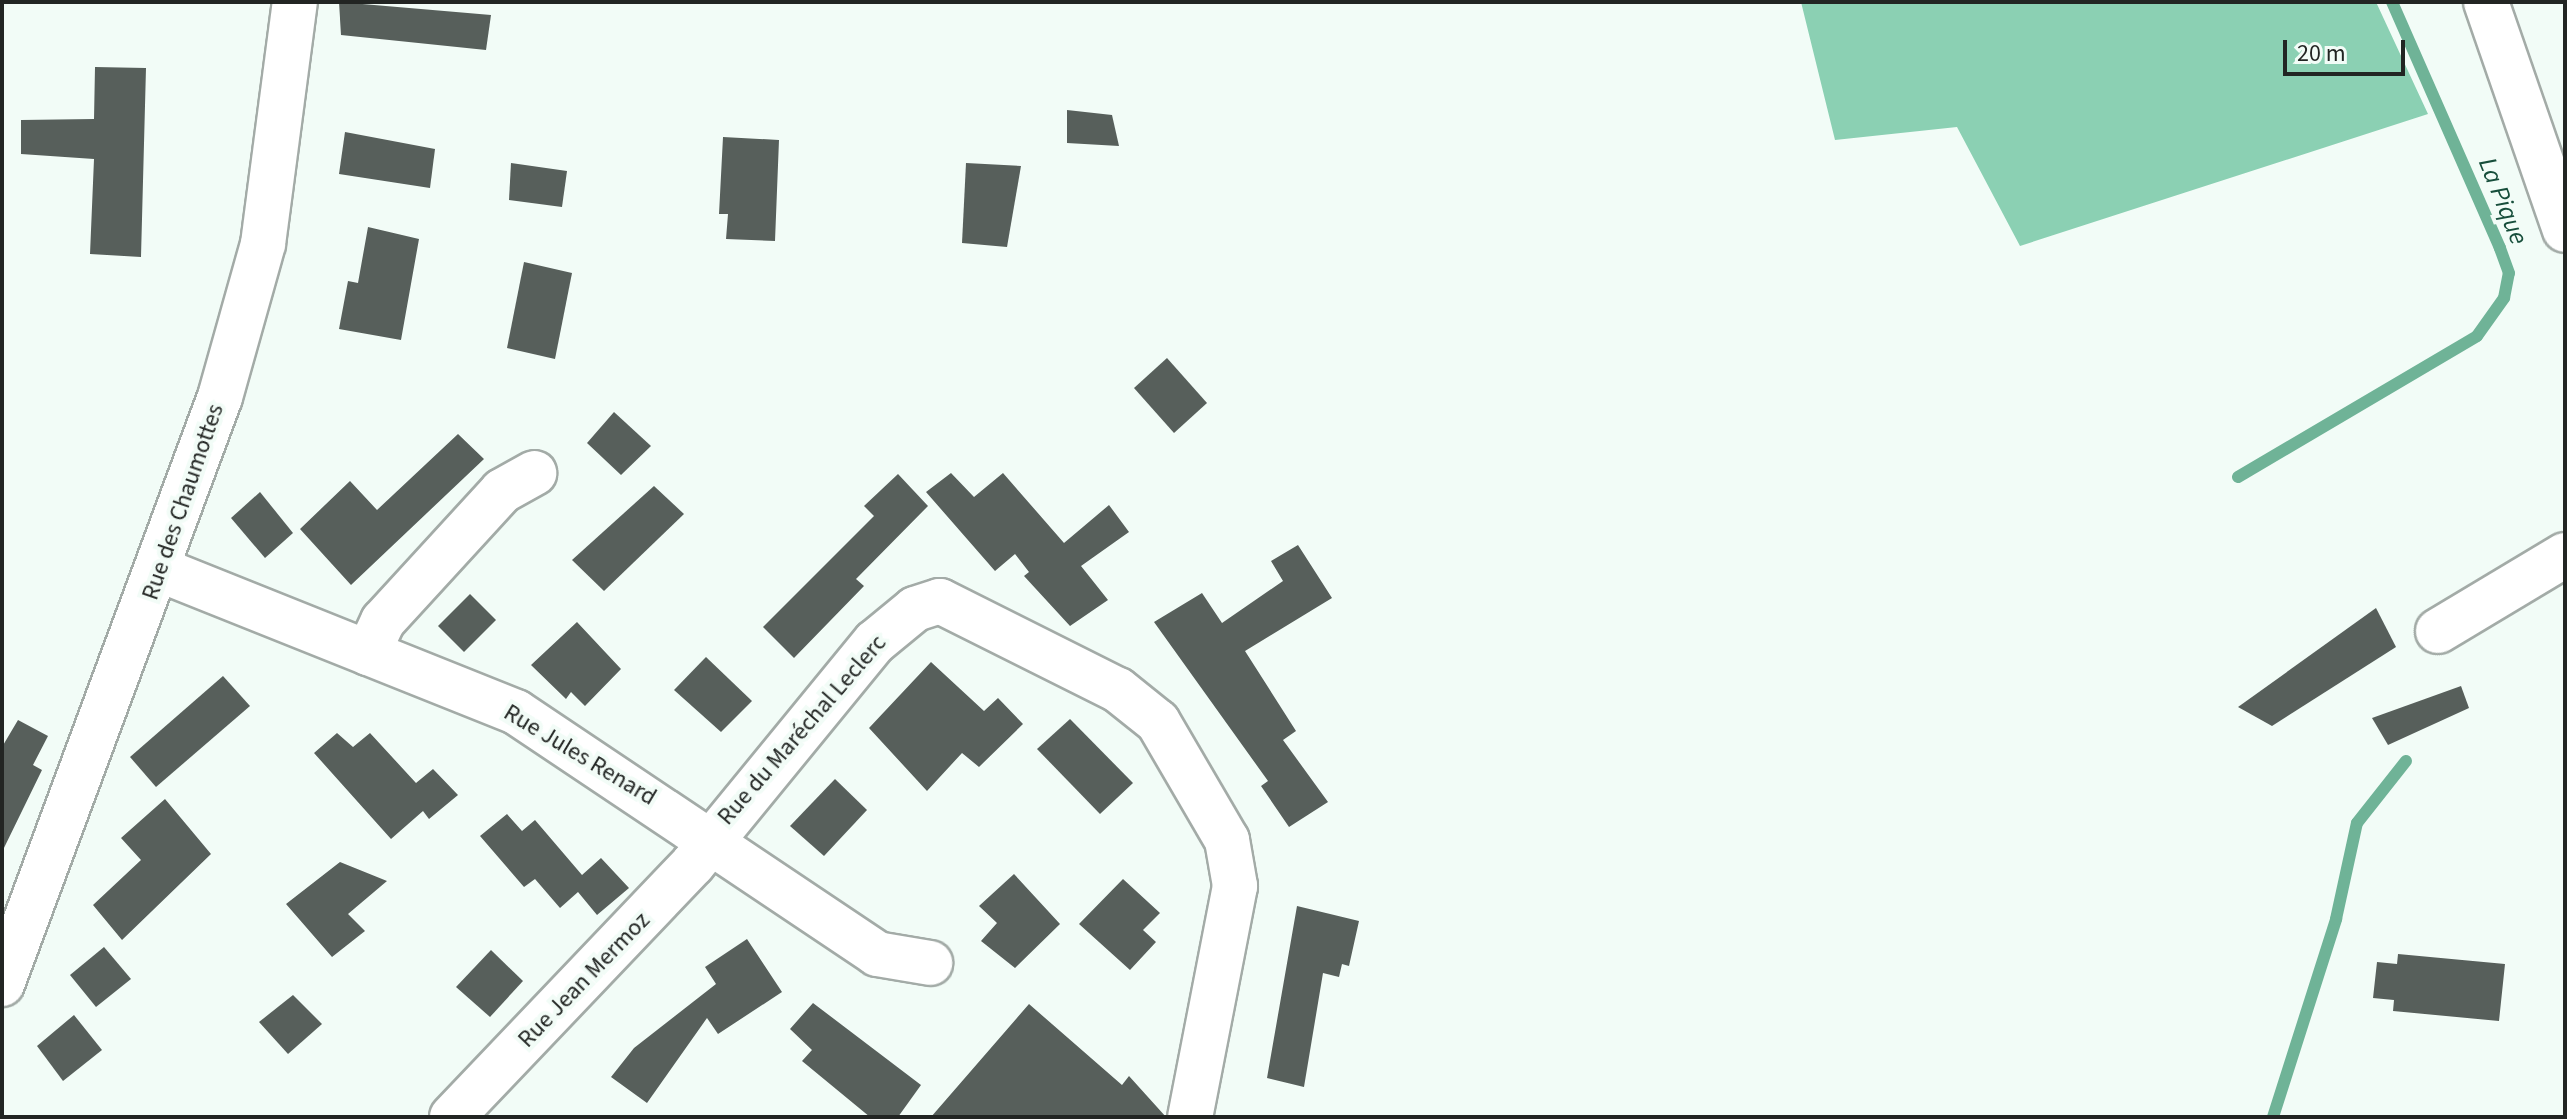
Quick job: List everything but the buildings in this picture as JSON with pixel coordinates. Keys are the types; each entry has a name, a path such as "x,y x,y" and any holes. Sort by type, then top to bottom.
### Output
{"street":[{"name":"Rue des Chaumottes","path":"2,984 161,570 263,244 295,2"},
{"path":"2486,2 2565,230"},
{"path":"368,653 383,621 492,501 534,473"},
{"path":"2438,631 2565,555"},
{"name":"Rue Jules Renard","path":"161,570 516,712 709,837 877,954 930,963"},
{"name":"Rue du Maréchal Leclerc","path":"709,837 875,642 915,609 940,601 1118,690 1179,751 1227,840 1235,886 1190,1117"},
{"name":"Rue Jean Mermoz","path":"452,1117 649,913 709,837"}],"green space":[{"path":"1801,2 2376,2 2428,114 2020,246 1957,127 1835,140"}],"waterway":[{"name":"La Pique","path":"2238,477 2477,336 2504,298 2509,273 2500,248 2392,2"},
{"path":"2273,1117 2336,919 2357,823 2406,761"}]}
